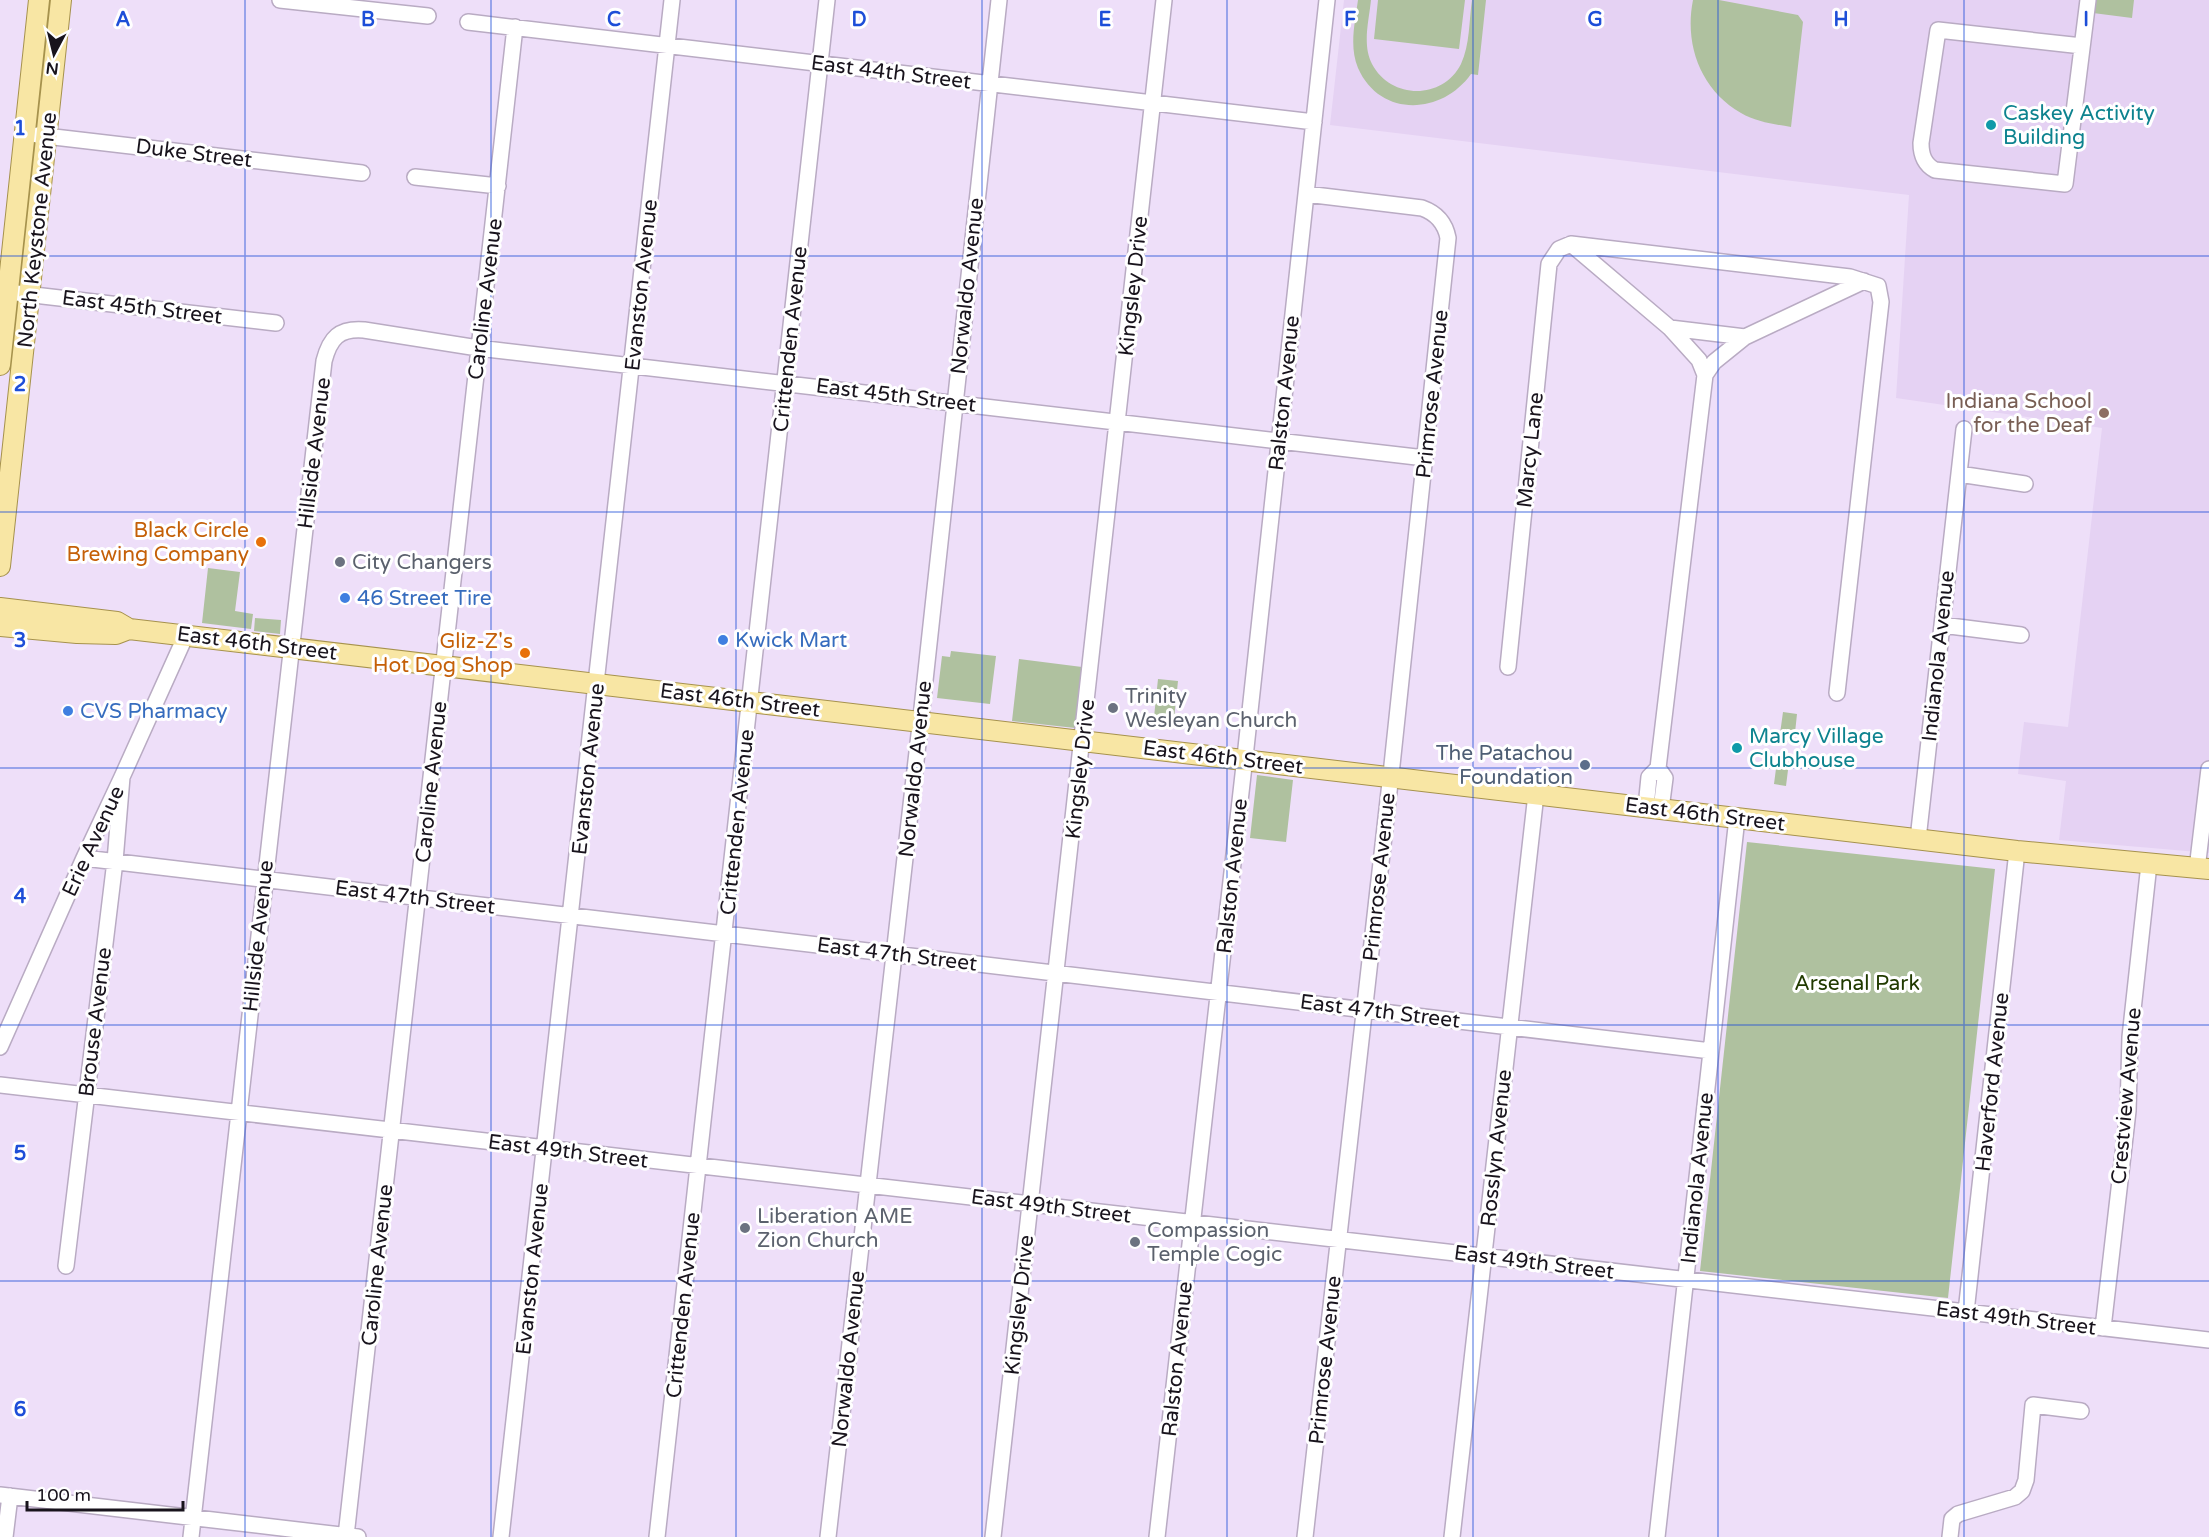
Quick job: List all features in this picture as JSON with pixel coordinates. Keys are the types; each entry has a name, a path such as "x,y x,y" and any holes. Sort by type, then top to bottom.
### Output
{"main road":[{"name":"North Keystone Avenue","path":"0,365 39,0"},
{"name":"North Keystone Avenue","path":"0,567 62,0"},
{"name":"East 46th Street","path":"0,608 117,622 129,629 2017,851 2203,869"},
{"name":"East 46th Street","path":"0,626 116,634 129,629"}],"street":[{"path":"280,0 428,16"},
{"name":"Evanston Avenue","path":"501,1537 672,0"},
{"name":"Crittenden Avenue","path":"657,1537 827,0"},
{"name":"Norwaldo Avenue","path":"828,1537 999,0"},
{"name":"Kingsley Drive","path":"993,1537 1164,0"},
{"name":"Ralston Avenue","path":"1157,1537 1245,760 1327,0"},
{"path":"2082,46 1938,30 1921,143 1921,154 1928,166 1935,170 2065,184 2088,0"},
{"name":"East 44th Street","path":"468,22 1314,122"},
{"name":"Caroline Avenue","path":"352,1536 392,1130 515,27"},
{"name":"Duke Street","path":"26,133 362,173"},
{"path":"415,177 498,186"},
{"name":"Primrose Avenue","path":"1305,1537 1448,243 1446,229 1430,210 1306,194"},
{"path":"1571,244 1850,277 1878,286 1881,302 1837,693"},
{"path":"1571,244 1671,328 1699,360 1705,375"},
{"name":"Marcy Lane","path":"1508,667 1549,264 1559,249 1571,244"},
{"path":"1654,808 1665,778 1658,768 1705,375 1714,362 1745,338 1864,281"},
{"name":"East 45th Street","path":"8,292 276,323"},
{"path":"1671,328 1745,338"},
{"name":"East 45th Street","path":"334,338 348,330 359,329 478,348 632,364 1425,458"},
{"name":"Hillside Avenue","path":"190,1537 324,361 328,346 334,338"},
{"name":"Indianola Avenue","path":"1918,839 1964,429"},
{"path":"1959,474 2025,484"},
{"path":"1942,625 2021,635"},
{"name":"Erie Avenue","path":"0,1047 186,635"},
{"path":"2203,869 2209,769"},
{"name":"Brouse Avenue","path":"66,1266 115,861 122,777"},
{"name":"Rosslyn Avenue","path":"1452,1537 1536,794"},
{"name":"Indianola Avenue","path":"1657,1537 1737,818"},
{"name":"Haverford Avenue","path":"1966,1312 2017,851"},
{"name":"East 47th Street","path":"84,858 1712,1051"},
{"name":"Crestview Avenue","path":"2103,1328 2128,1111 2130,1037 2149,864"},
{"name":"East 49th Street","path":"0,1085 2209,1340"},
{"path":"1950,1537 1952,1520 1958,1514 2015,1497 2022,1491 2026,1480 2033,1405 2081,1411"},
{"path":"5,1537 5,1495 352,1536"}],"shaded area":[{"name":"Indiana School for the Deaf","path":"1344,0 2209,0 2209,853 2059,840 2066,781 2018,774 2024,722 2068,727 2102,428 1896,398 1909,195 1330,125"}],"green space":[{"path":"1358,0 1371,0 1367,49 1372,64 1391,84 1417,91 1442,84 1453,76 1461,64 1466,49 1472,0 1486,0 1478,75 1471,74 1459,88 1428,103 1412,105 1396,103 1381,96 1368,84 1355,60 1354,34"},
{"path":"1378,0 1465,0 1459,49 1374,39"},
{"path":"1693,0 1719,0 1798,15 1803,22 1791,127 1753,119 1741,113 1715,92 1699,65 1694,49 1691,33"},
{"path":"2095,0 2134,0 2132,18 2093,13"},
{"path":"208,568 240,572 235,611 253,614 251,629 202,623"},
{"path":"255,618 281,620 280,634 254,631"},
{"path":"951,651 996,656 990,704 937,698 942,656 950,657"},
{"path":"1019,659 1082,667 1075,728 1012,721"},
{"path":"1158,679 1178,681 1174,719 1154,717"},
{"path":"1783,712 1797,714 1794,742 1779,741"},
{"path":"1777,761 1789,762 1786,786 1774,784"},
{"path":"1257,775 1293,780 1286,842 1250,838"},
{"name":"Arsenal Park","path":"1747,842 1995,869 1948,1298 1700,1271"}],"place":[{"name":"Caskey Activity Building","path":"1991,125"},
{"name":"Indiana School for the Deaf","path":"2104,413"},
{"name":"Black Circle Brewing Company","path":"261,542"},
{"name":"City Changers","path":"340,562"},
{"name":"46 Street Tire","path":"345,598"},
{"name":"Kwick Mart","path":"723,640"},
{"name":"Gliz-Z's Hot Dog Shop","path":"525,653"},
{"name":"Trinity Wesleyan Church","path":"1113,708"},
{"name":"CVS Pharmacy","path":"68,711"},
{"name":"Marcy Village Clubhouse","path":"1737,748"},
{"name":"The Patachou Foundation","path":"1585,765"},
{"name":"Liberation AME Zion Church","path":"745,1228"},
{"name":"Compassion Temple Cogic","path":"1135,1242"}]}
